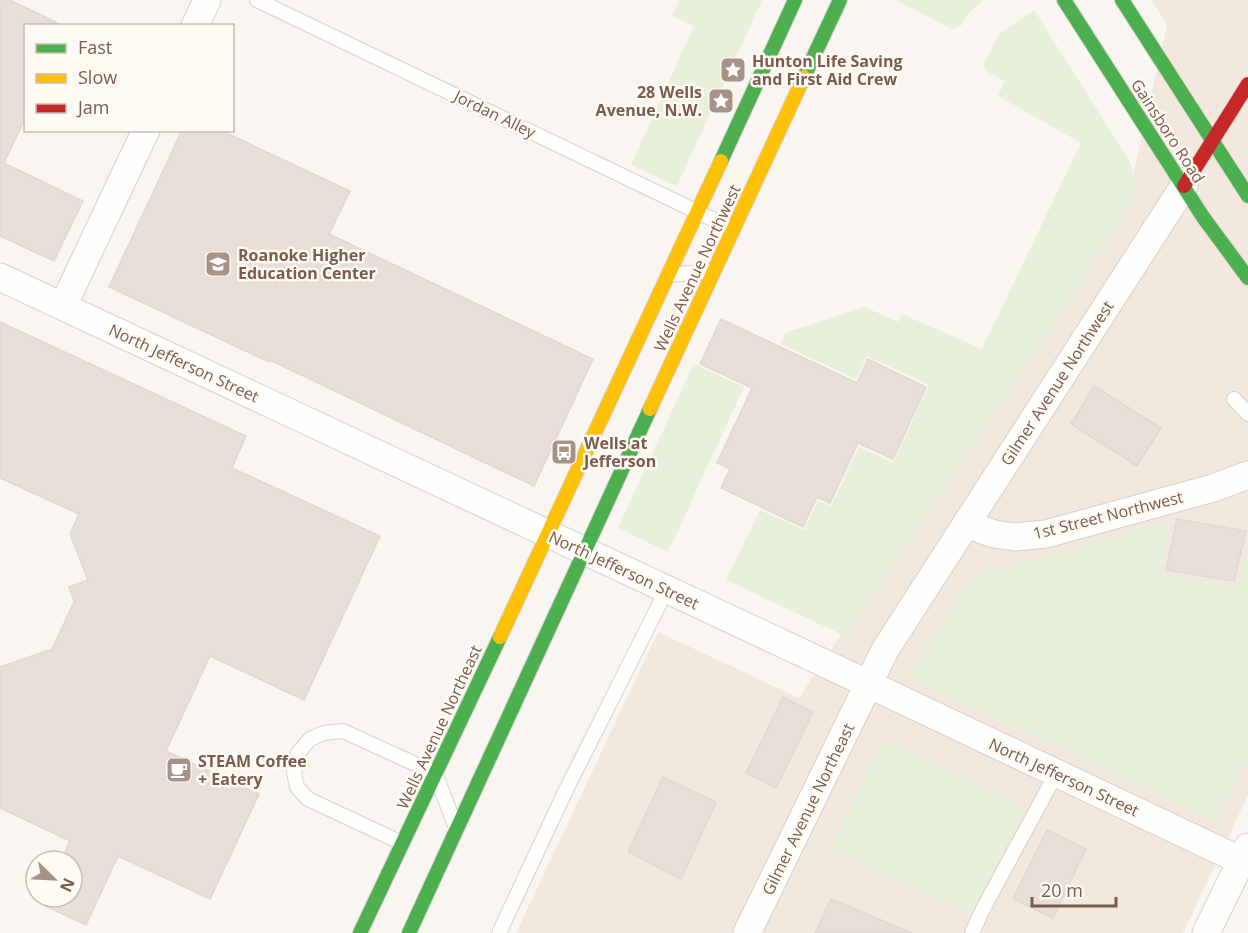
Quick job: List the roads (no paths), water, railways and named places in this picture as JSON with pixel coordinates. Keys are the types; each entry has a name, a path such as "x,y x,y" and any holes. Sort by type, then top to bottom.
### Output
{"main road":[{"name":"Wells Avenue Northwest","path":"548,534 795,0"},
{"name":"Wells Avenue Northwest","path":"586,552 713,271 840,0"},
{"name":"Gainsboro Road","path":"1064,0 1184,186 1248,278"},
{"name":"Gainsboro Road","path":"1122,0 1248,196"},
{"name":"Gilmer Avenue Northwest","path":"1184,186 1248,84"},
{"name":"Wells Avenue Northeast","path":"360,933 548,534"},
{"path":"409,933 586,552"}],"street":[{"path":"196,24 207,0"},
{"path":"63,306 145,132"},
{"name":"Gilmer Avenue Northwest","path":"869,684 885,651 1184,186"},
{"name":"North Jefferson Street","path":"0,277 869,684 1056,774 1246,857"},
{"name":"1st Street Northwest","path":"966,524 994,534 1015,537 1046,534 1214,488 1248,476"},
{"name":"Gilmer Avenue Northeast","path":"747,933 869,684"},
{"path":"1206,933 1246,857"}],"lane":[{"name":"Jordan Alley","path":"256,0 733,229"},
{"path":"666,276 713,271"},
{"path":"1234,399 1248,414"},
{"path":"499,933 564,792 667,589"},
{"path":"402,843 308,799 297,787 294,772 298,753 310,739 324,733 343,731 435,773 457,831"},
{"path":"972,933 1056,774"}],"place":[{"name":"Hunton Life Saving and First Aid Crew","path":"733,70"},
{"name":"28 Wells Avenue, N.W.","path":"721,101"},
{"name":"Roanoke Higher Education Center","path":"218,264"},
{"name":"Wells at Jefferson","path":"564,452"},
{"name":"STEAM Coffee + Eatery","path":"179,770"}]}
